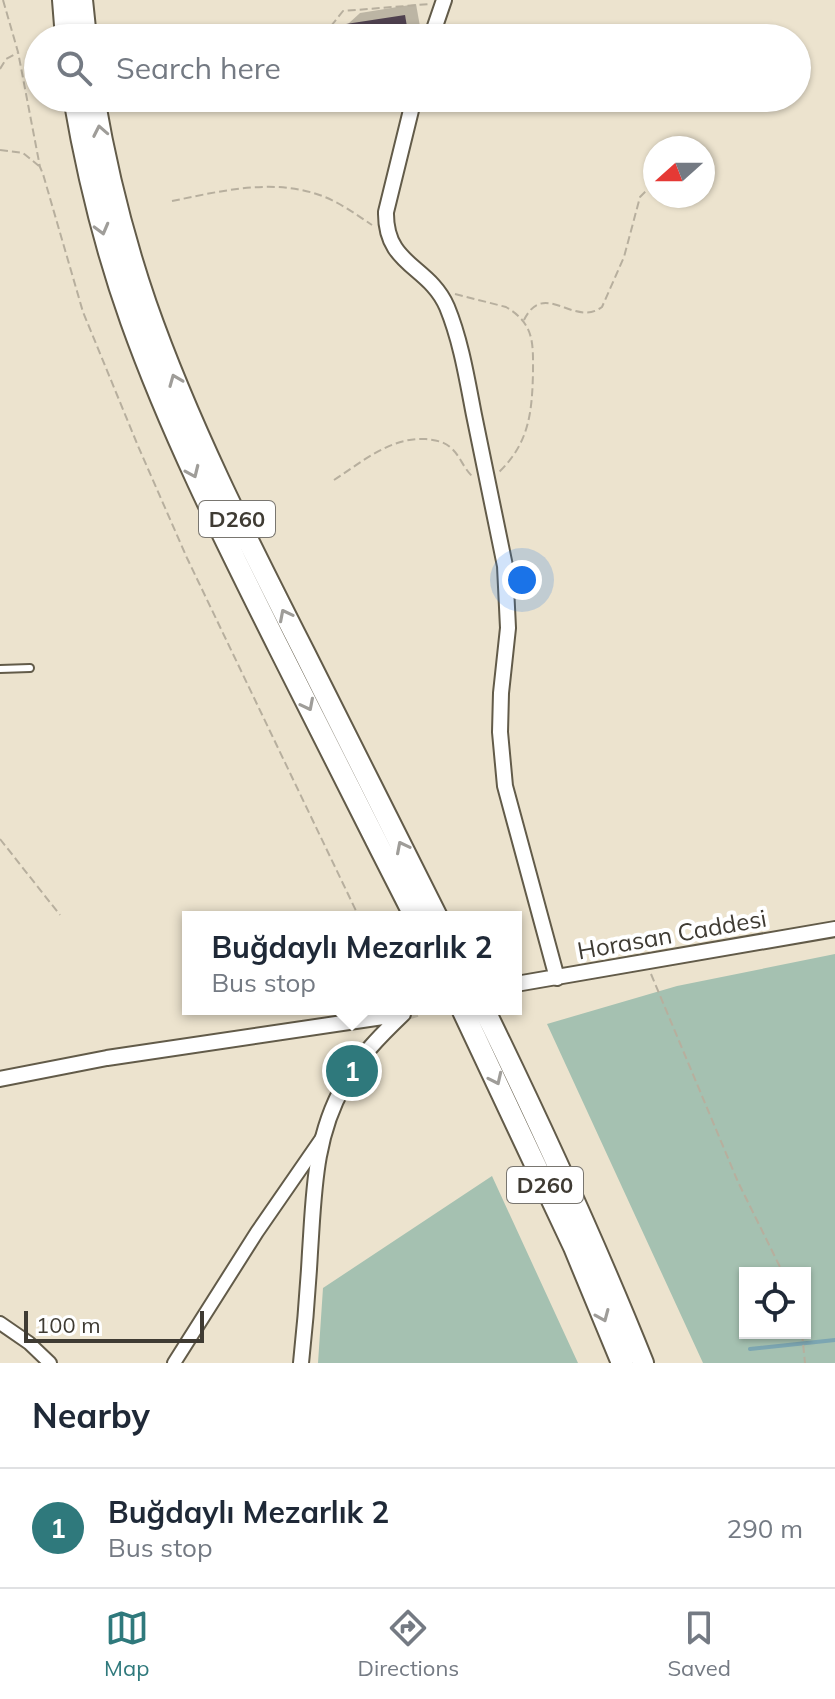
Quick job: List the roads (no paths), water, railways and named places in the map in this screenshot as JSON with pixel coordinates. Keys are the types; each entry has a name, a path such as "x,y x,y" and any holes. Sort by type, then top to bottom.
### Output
{"highway":[{"path":"63,0 65,24"},
{"path":"82,0 85,24"},
{"name":"D260","path":"77,112 106,242 131,320 162,400 231,552 412,911"},
{"name":"D260","path":"97,112 107,167 127,242 145,301 181,394 243,533 434,911"},
{"name":"D260","path":"465,1015 574,1247 622,1363"},
{"name":"D260","path":"487,1015 548,1140 612,1284 643,1363"}],"street":[{"path":"436,24 443,2"},
{"path":"411,112 386,212 389,237 402,259 436,289 448,311 462,355 505,566 509,608 500,712 504,777 557,978"},
{"name":"Horasan Caddesi","path":"522,983 835,929"},
{"path":"0,1079 107,1058 396,1015"},
{"path":"301,1363 314,1182 322,1138 335,1101 352,1071 374,1042 402,1015"},
{"path":"174,1363 257,1232 322,1138"},
{"path":"0,1323 29,1343 50,1363"}],"lane":[{"path":"0,669 30,668"}],"waterway":[{"path":"750,1349 835,1340"}],"place":[{"name":"Buğdaylı Mezarlık 2","path":"352,1071"}]}
